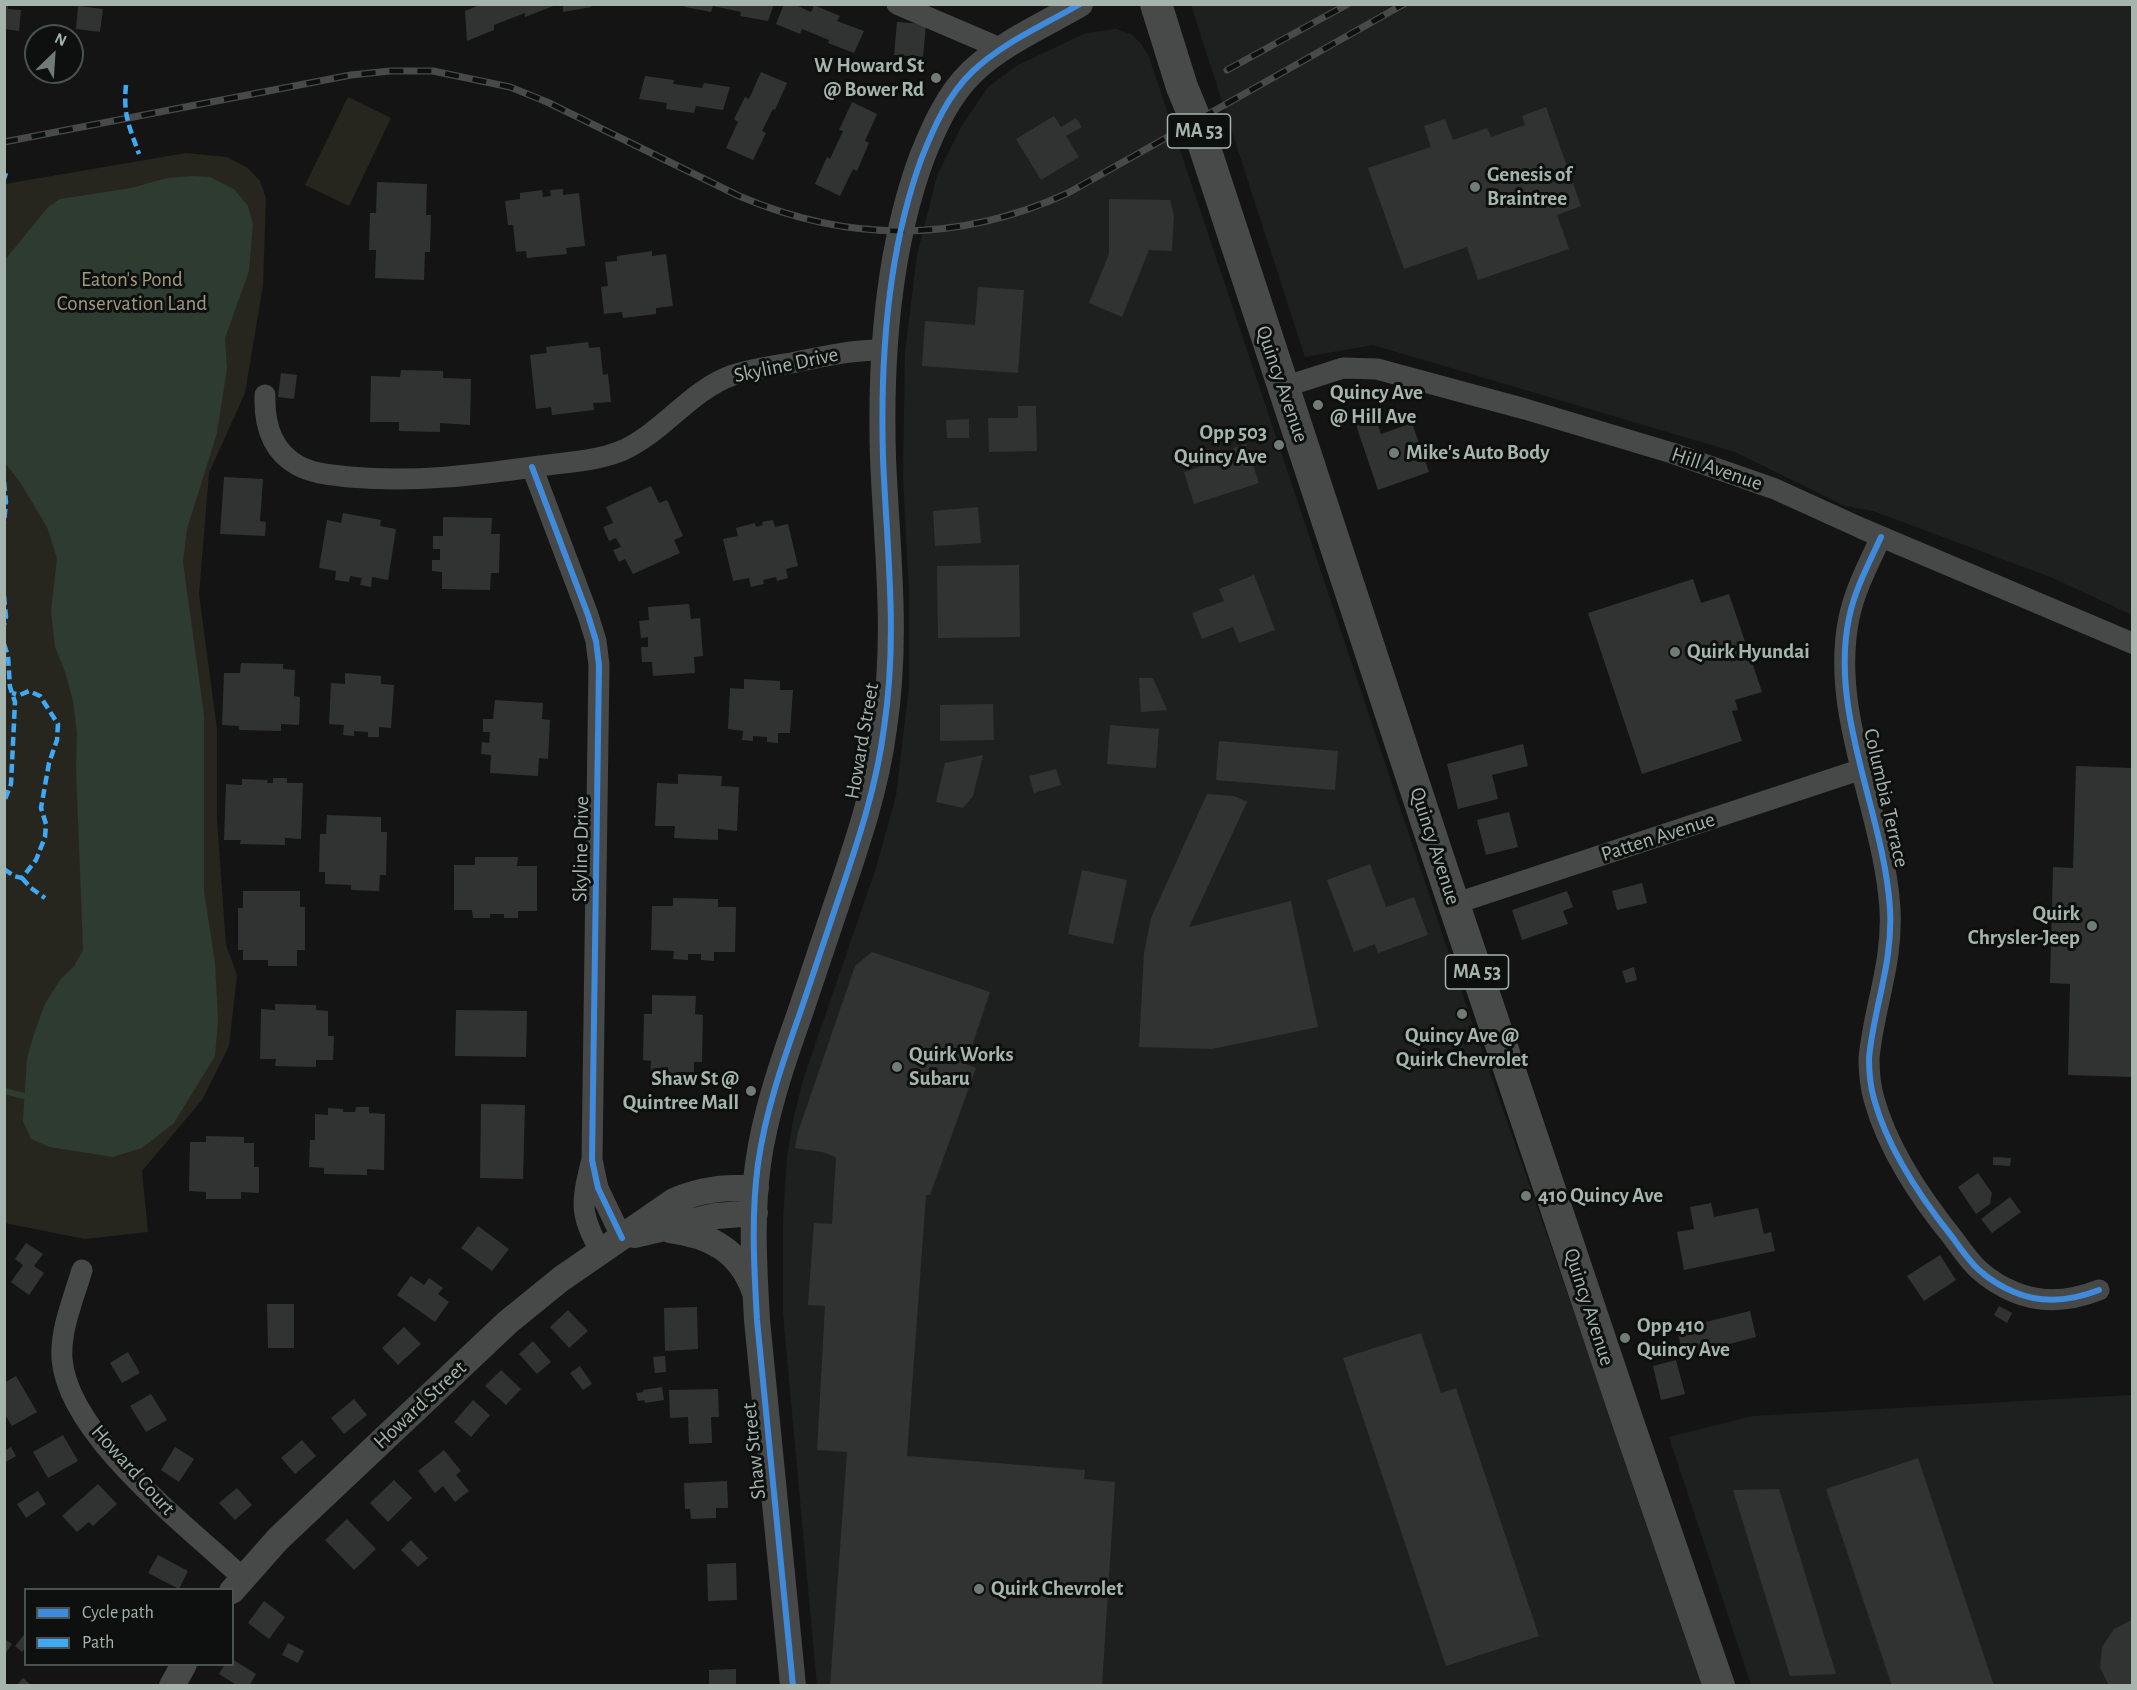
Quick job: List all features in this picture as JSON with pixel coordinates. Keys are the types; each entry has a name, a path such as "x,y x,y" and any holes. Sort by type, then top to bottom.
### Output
{"main road":[{"name":"Quincy Avenue","path":"1156,4 1454,904 1719,1686"}],"street":[{"path":"897,4 1002,49"},
{"name":"Howard Street","path":"755,1201 762,1144 777,1082 862,832 877,776 885,727 892,632 890,551 883,457 885,350 896,259 910,194 934,128 964,80 1002,49 1080,4"},
{"name":"Skyline Drive","path":"265,395 266,423 274,443 288,458 304,468 359,478 410,480 449,478 597,458 622,451 658,429 707,387 731,376 843,353 885,350"},
{"name":"Hill Avenue","path":"1284,387 1343,368 1388,371 1690,459 1775,489 1881,537 2133,643"},
{"name":"Skyline Drive","path":"532,467 586,607 596,641 599,665 592,1160 598,1188 622,1238"},
{"name":"Columbia Terrace","path":"1881,537 1853,602 1845,648 1847,693 1862,769 1883,853 1889,897 1890,951 1871,1040 1869,1069 1874,1100 1890,1140 1922,1196 1985,1276 2014,1292 2046,1300 2072,1298 2099,1290"},
{"name":"Patten Avenue","path":"1454,904 1862,769"},
{"name":"Skyline Drive","path":"592,1160 584,1191 583,1211 589,1230 600,1251"},
{"name":"Howard Street","path":"238,1584 278,1539 508,1322 544,1291 665,1207 694,1193 717,1188 755,1201"},
{"name":"Howard Street","path":"622,1238 716,1216 755,1201"},
{"name":"Shaw Street","path":"755,1201 756,1296 793,1686"},
{"path":"660,1229 689,1233 713,1242 727,1251 741,1263 756,1296"},
{"name":"Howard Court","path":"82,1270 66,1325 62,1348 64,1369 76,1400 97,1433 126,1469 238,1584"},
{"path":"172,1686 183,1666"}],"shaded area":[{"path":"1191,5 2132,5 2132,615 2053,578 1873,511 1845,506 1735,452 1373,345 1305,357"},
{"path":"1116,29 1131,34 1142,45 1149,57 1464,999 1705,1685 817,1686 783,1313 783,1220 787,1158 793,1120 804,1077 875,871 896,796 909,687 909,592 903,477 905,352 917,255 937,176 961,127 988,87 1018,65 1086,33"},
{"name":"Eaton's Pond Conservation Land","path":"210,177 235,190 248,206 253,224 249,271 225,338 227,368 217,433 187,529 183,562 204,715 204,891 215,963 218,1020 215,1056 174,1123 142,1148 113,1157 49,1147 31,1139 23,1121 27,1058 35,1031 45,1004 60,980 74,966 83,950 76,767 77,733 73,701 55,647 51,611 57,558 47,527 20,482 5,463 5,260 48,207 60,199 131,188 167,178"},
{"path":"2132,1395 2132,1685 1751,1685 1669,1437 1753,1416"}],"green space":[{"path":"348,97 391,118 349,206 305,185"},
{"name":"Eaton's Pond Conservation Land","path":"186,153 227,157 248,168 260,181 266,198 263,286 245,393 209,473 199,594 217,729 217,819 226,945 237,975 229,1046 202,1100 142,1171 148,1232 85,1239 5,1223 5,184"}],"building":[{"path":"4,4 8,4 8,9 21,10 19,31 4,29"},
{"path":"482,4 556,5 525,17 525,13 494,25 494,30 467,41 465,11"},
{"path":"563,4 591,4 591,7 563,12"},
{"path":"686,4 774,4 768,21 740,16 741,12 713,6 711,12 685,7"},
{"path":"784,4 793,4 811,12 814,5 840,16 837,21 864,31 854,53 828,43 829,40 802,29 800,34 776,24"},
{"path":"78,6 103,9 100,32 84,30 84,24 76,24"},
{"path":"897,22 926,24 923,57 894,55"},
{"path":"761,72 787,83 775,110 773,109 762,131 766,133 753,160 726,148 738,122 734,119 745,97 749,99"},
{"path":"645,76 674,80 673,84 702,88 704,83 730,87 723,110 696,106 694,113 666,109 667,103 639,99"},
{"path":"852,102 877,114 865,141 869,143 857,171 853,169 840,196 815,184 827,157 830,159 843,131 839,130"},
{"name":"Genesis of Braintree","path":"1546,107 1581,206 1557,215 1569,249 1478,280 1467,247 1404,269 1368,168 1431,147 1424,126 1445,119 1453,140 1487,128 1491,137 1525,125 1522,116"},
{"path":"1054,116 1061,127 1076,118 1082,127 1066,136 1079,157 1041,180 1016,139"},
{"path":"377,182 427,184 426,215 431,215 430,252 425,252 424,280 375,278 376,250 369,250 370,213 376,213"},
{"path":"563,189 563,195 579,193 585,246 566,248 567,254 527,258 526,251 516,252 513,225 508,225 505,201 520,199 520,193 542,190 543,197 551,196 550,190"},
{"path":"1109,199 1170,200 1174,215 1172,251 1149,250 1122,317 1089,303 1109,254"},
{"path":"652,251 652,256 666,254 673,306 656,308 656,314 623,318 622,312 604,314 601,287 608,286 605,262 617,261 617,256"},
{"path":"978,287 1024,290 1018,373 922,366 925,321 975,325"},
{"path":"588,342 589,348 600,347 603,375 608,374 611,402 593,403 594,410 552,415 551,407 536,409 530,355 547,353 546,347"},
{"path":"401,370 443,371 443,378 471,379 470,425 440,423 440,432 399,431 399,422 370,422 371,376 400,377"},
{"path":"281,373 297,375 294,399 278,397"},
{"path":"1018,406 1036,406 1037,451 989,452 988,418 1018,418"},
{"name":"Mike's Auto Body","path":"1372,409 1381,434 1412,423 1429,472 1378,490 1353,416"},
{"path":"969,419 969,438 947,438 946,420"},
{"path":"1246,444 1259,483 1194,504 1184,472 1235,455 1233,448"},
{"path":"224,477 263,479 260,521 266,522 265,536 220,534"},
{"path":"651,486 659,503 667,500 683,536 674,540 680,553 633,574 625,559 619,562 613,550 621,547 616,538 609,541 603,527 613,523 606,507"},
{"path":"978,507 981,543 935,546 933,511"},
{"path":"343,513 381,520 380,526 396,529 388,580 372,577 371,587 360,585 362,578 350,576 349,582 335,580 336,571 319,568 327,520 341,523"},
{"path":"443,517 492,518 491,534 500,534 499,573 491,573 490,590 442,589 442,572 432,571 432,560 440,560 440,549 433,549 433,536 443,536"},
{"path":"773,520 775,527 788,524 798,566 786,569 788,578 777,581 776,577 763,580 764,584 751,587 749,578 733,581 723,539 738,536 736,528 755,523 756,527 763,525 762,522"},
{"path":"1019,565 1020,637 938,638 937,566"},
{"path":"1254,575 1275,630 1239,643 1233,627 1202,639 1192,613 1224,601 1219,589"},
{"name":"Quirk Hyundai","path":"1693,579 1701,603 1729,594 1762,692 1735,700 1738,710 1732,711 1742,741 1642,774 1588,613"},
{"path":"689,604 691,619 700,618 703,656 694,657 695,673 653,676 652,662 642,662 641,647 648,647 648,637 641,638 639,621 649,620 648,607"},
{"path":"241,663 283,664 283,669 295,670 294,696 300,697 299,725 281,724 281,731 239,730 239,726 222,725 224,673 240,673"},
{"path":"345,673 381,676 381,684 394,685 391,728 379,727 379,737 368,737 368,732 354,731 354,736 343,735 344,725 329,724 331,683 345,684"},
{"path":"1139,678 1153,678 1167,710 1141,712"},
{"path":"744,679 780,681 780,690 793,690 790,733 778,733 778,743 767,742 767,737 753,736 753,741 742,740 743,731 728,729 730,688 744,689"},
{"path":"495,700 543,703 542,719 550,720 548,759 539,758 538,776 490,773 491,755 481,754 482,742 489,743 490,732 483,732 483,719 493,719"},
{"path":"993,704 994,740 940,741 940,705"},
{"path":"1110,725 1159,729 1156,768 1107,764"},
{"path":"1219,741 1338,751 1335,790 1216,780"},
{"path":"1523,744 1528,766 1492,775 1498,799 1458,809 1447,764"},
{"path":"983,755 973,796 963,808 936,802 945,763"},
{"name":"Quirk Chrysler-Jeep","path":"2076,766 2132,768 2132,1077 2068,1075 2070,984 2050,983 2053,867 2073,868"},
{"path":"1056,769 1061,785 1034,793 1029,776"},
{"path":"678,774 722,776 721,786 739,787 737,831 718,829 718,840 674,838 675,826 655,826 657,783 678,784"},
{"path":"273,778 287,778 287,783 303,783 301,839 285,838 285,845 240,844 241,840 224,840 226,784 242,785 242,779 268,780 267,783 273,783"},
{"path":"1207,794 1234,796 1247,802 1189,927 1291,901 1318,1027 1212,1049 1139,1047 1144,953 1151,918"},
{"path":"1509,812 1518,847 1486,855 1477,820"},
{"path":"327,815 381,817 381,832 387,832 386,875 380,875 379,891 351,890 351,885 325,884 325,872 319,872 320,834 326,834"},
{"path":"475,857 518,857 517,866 537,866 537,911 518,911 518,918 504,918 504,914 490,914 490,918 473,918 472,910 454,910 454,865 475,865"},
{"path":"1370,864 1386,907 1414,897 1428,935 1378,953 1375,944 1354,952 1327,880"},
{"path":"1082,870 1127,880 1113,944 1068,934"},
{"path":"1642,883 1647,903 1617,910 1612,891"},
{"path":"243,891 300,891 300,907 305,907 305,950 297,950 297,966 268,966 268,960 243,960 243,950 238,950 238,908 243,908"},
{"path":"1567,891 1573,907 1563,911 1568,924 1522,940 1512,910"},
{"path":"673,898 718,899 718,907 736,907 735,952 714,952 714,961 701,960 701,954 688,954 688,960 673,959 674,951 651,950 652,906 673,906"},
{"path":"872,952 990,992 966,1064 976,1068 930,1195 926,1195 907,1456 1085,1470 1084,1479 1115,1482 1102,1686 830,1686 847,1452 817,1450 825,1306 808,1305 814,1223 832,1224 836,1157 822,1152 795,1148 798,1132 855,966"},
{"path":"1634,967 1637,980 1626,983 1622,971"},
{"path":"652,995 696,996 695,1014 703,1015 702,1062 694,1062 694,1082 650,1081 651,1061 643,1060 644,1014 652,1014"},
{"path":"275,1004 316,1005 316,1010 328,1011 328,1036 334,1036 333,1060 316,1060 316,1067 275,1066 276,1059 260,1059 261,1009 275,1010"},
{"path":"456,1010 527,1011 526,1057 455,1056"},
{"path":"481,1104 525,1105 523,1179 480,1178"},
{"path":"356,1107 369,1107 369,1113 385,1114 384,1170 367,1169 367,1175 324,1174 324,1168 309,1167 310,1140 315,1140 315,1114 328,1115 328,1108 355,1112"},
{"path":"206,1136 244,1137 244,1143 254,1143 254,1167 259,1167 259,1193 241,1192 241,1199 206,1199 206,1192 189,1191 190,1142 206,1142"},
{"path":"1993,1157 2011,1158 2010,1166 1993,1165"},
{"path":"1978,1173 1992,1193 1990,1204 1976,1214 1958,1187"},
{"path":"2010,1197 2021,1212 1992,1233 1981,1219"},
{"path":"1711,1203 1714,1217 1758,1208 1764,1234 1771,1232 1775,1251 1684,1270 1677,1232 1694,1229 1690,1207"},
{"path":"478,1226 509,1249 492,1271 461,1248"},
{"path":"26,1243 43,1254 34,1266 44,1273 29,1295 11,1282 23,1265 15,1259"},
{"path":"1940,1255 1956,1280 1924,1301 1907,1276"},
{"path":"411,1276 424,1285 429,1278 443,1288 438,1294 449,1302 435,1322 397,1295"},
{"path":"267,1304 294,1304 294,1348 268,1348"},
{"path":"1999,1306 2012,1313 2007,1323 1994,1315"},
{"path":"697,1307 698,1349 665,1351 664,1308"},
{"path":"568,1310 588,1331 569,1348 550,1327"},
{"path":"1750,1311 1756,1337 1683,1356 1677,1329"},
{"path":"404,1327 421,1344 398,1365 382,1348"},
{"path":"1421,1333 1441,1393 1456,1388 1539,1636 1446,1666 1343,1358"},
{"path":"533,1341 551,1362 537,1374 519,1354"},
{"path":"128,1352 140,1373 122,1383 110,1363"},
{"path":"665,1356 666,1372 655,1373 653,1357"},
{"path":"1676,1360 1685,1394 1661,1400 1653,1366"},
{"path":"580,1366 592,1384 583,1390 570,1373"},
{"path":"501,1370 521,1389 506,1405 485,1386"},
{"path":"16,1376 37,1412 12,1426 4,1413 4,1383"},
{"path":"662,1387 664,1400 645,1403 644,1400 638,1401 636,1393"},
{"path":"718,1389 719,1417 711,1417 712,1443 689,1444 688,1417 670,1418 669,1390"},
{"path":"151,1394 167,1420 146,1432 130,1406"},
{"path":"354,1399 367,1415 344,1434 331,1418"},
{"path":"473,1400 490,1415 471,1437 454,1422"},
{"path":"63,1435 78,1461 48,1478 33,1452"},
{"path":"302,1440 316,1456 295,1474 281,1458"},
{"path":"11,1447 16,1456 4,1463 4,1451"},
{"path":"175,1447 194,1459 179,1482 161,1470"},
{"path":"444,1450 461,1471 456,1475 469,1491 455,1502 443,1486 435,1493 418,1471"},
{"path":"1918,1458 1994,1686 1892,1686 1826,1489"},
{"path":"394,1480 412,1498 388,1522 370,1503"},
{"path":"727,1481 728,1508 716,1508 716,1518 691,1519 690,1509 685,1509 684,1483"},
{"path":"98,1484 117,1504 93,1526 89,1522 77,1532 62,1516"},
{"path":"237,1488 252,1505 235,1520 219,1503"},
{"path":"1779,1489 1836,1674 1790,1676 1733,1490"},
{"path":"38,1491 46,1504 26,1518 17,1504"},
{"path":"347,1519 376,1549 354,1570 325,1540"},
{"path":"411,1540 428,1558 418,1567 401,1550"},
{"path":"158,1555 188,1571 180,1588 148,1573"},
{"path":"736,1563 737,1600 708,1601 707,1564"},
{"path":"264,1601 285,1617 269,1639 248,1623"},
{"path":"2132,1620 2132,1686 2109,1686 2100,1667 2102,1647 2114,1629"},
{"path":"24,1635 22,1652 15,1646"},
{"path":"4,1639 12,1644 4,1655"},
{"path":"288,1643 304,1651 298,1663 282,1655"},
{"path":"234,1660 256,1674 249,1686 238,1686 219,1674 224,1666 234,1666"},
{"path":"736,1669 736,1686 709,1686 709,1670"},
{"path":"23,1678 32,1686 16,1686"}],"waterway":[{"path":"4,1091 24,1096"}],"railway":[{"path":"1227,70 1348,4"},
{"path":"4,142 351,75 390,71 433,71 510,87 547,102 739,196 780,211 821,222 863,229 904,231 945,228 986,221 1027,209 1068,193 1404,4"}],"marked path":[{"path":"126,85 126,113 139,154"},
{"path":"4,179 6,173"},
{"path":"4,482 6,502 4,523"},
{"path":"4,596 6,617 4,625"},
{"path":"4,644 8,656 10,687 15,702 11,784 4,802"},
{"path":"4,869 22,878 36,860 45,837 46,824 41,808 49,763 57,740 58,724 40,696 29,691 20,695 12,693"},
{"path":"22,878 45,898"}],"cycle path":[{"path":"793,1686 757,1320 754,1203 761,1145 775,1087 858,840 871,796 884,728 891,626 882,421 885,344 893,268 910,193 922,157 937,123 963,81 996,52 1080,4"},
{"path":"532,467 588,615 596,641 599,665 592,1160 598,1188 622,1238"},
{"path":"1881,537 1855,597 1849,618 1845,654 1846,690 1852,727 1886,873 1890,909 1889,948 1869,1058 1874,1099 1896,1155 1906,1172 1968,1259 1983,1273 2009,1290 2046,1300 2078,1297 2099,1290"}],"place":[{"name":"W Howard St @ Bower Rd","path":"936,78"},
{"name":"Genesis of Braintree","path":"1475,187"},
{"name":"Quincy Ave @ Hill Ave","path":"1318,405"},
{"name":"Opp 503 Quincy Ave","path":"1279,445"},
{"name":"Mike's Auto Body","path":"1394,453"},
{"name":"Quirk Hyundai","path":"1675,652"},
{"name":"Quirk Chrysler-Jeep","path":"2092,926"},
{"name":"Quincy Ave @ Quirk Chevrolet","path":"1462,1014"},
{"name":"Quirk Works Subaru","path":"897,1067"},
{"name":"Shaw St @ Quintree Mall","path":"751,1091"},
{"name":"410 Quincy Ave","path":"1526,1196"},
{"name":"Opp 410 Quincy Ave","path":"1625,1338"},
{"name":"Quirk Chevrolet","path":"979,1589"}]}
